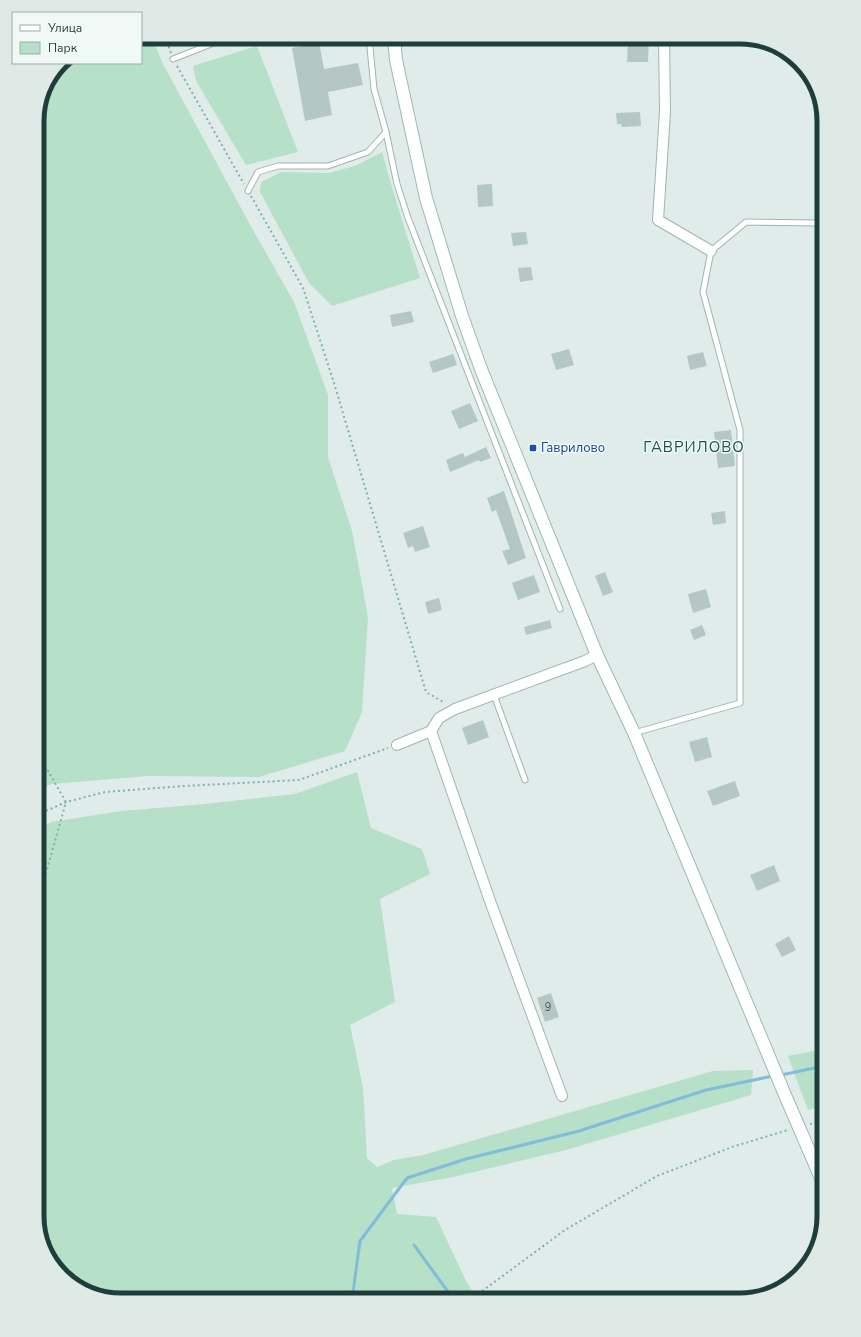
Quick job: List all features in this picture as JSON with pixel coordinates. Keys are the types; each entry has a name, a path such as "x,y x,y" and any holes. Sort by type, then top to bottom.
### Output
{"street":[{"path":"395,44 396,60 426,198 462,316 481,369 597,655 634,733 784,1095 817,1169"},
{"path":"664,44 665,112 658,220 711,251"},
{"path":"397,745 431,731 439,718 456,709 585,661 597,655"},
{"path":"431,731 490,901 562,1096"}],"lane":[{"path":"174,59 212,44"},
{"path":"369,44 374,89 386,132 397,184 408,218 560,609"},
{"path":"248,191 258,172 278,166 328,166 368,152 386,132"},
{"path":"634,733 740,703 740,430 704,292 711,251 746,222 817,223"},
{"path":"494,695 525,780"}],"path":[{"path":"168,44 174,59 303,288 334,383 426,692 456,709"},
{"path":"44,812 66,802 105,792 299,780 397,745"},
{"path":"44,766 66,802 44,880"},
{"path":"480,1293 565,1230 657,1176 732,1147 798,1126 817,1122"}],"green space":[{"path":"142,44 155,44 163,64 294,302 328,395 328,457 352,531 368,617 362,712 345,751 259,777 148,776 52,784 44,787 44,116 48,96 52,87 60,74 69,64 142,64"},
{"path":"257,46 298,152 246,165 196,81 193,66"},
{"path":"382,152 420,278 332,306 309,283 260,192 261,182 281,172 328,173 355,166"},
{"path":"357,772 371,828 422,849 430,874 380,899 395,1002 350,1025 363,1087 367,1158 377,1167 394,1160 423,1155 713,1071 753,1070 751,1095 566,1150 453,1177 392,1188 397,1214 436,1217 467,1283 474,1293 116,1293 96,1289 78,1280 63,1267 57,1259 48,1241 44,1221 44,826 51,822 121,811 205,804 295,794"},
{"path":"817,1050 817,1108 808,1110 788,1056"}],"building":[{"path":"310,44 319,44 324,69 358,63 363,85 328,92 332,115 305,121 292,48"},
{"path":"628,44 649,44 648,62 627,62"},
{"path":"640,112 641,126 622,127 621,124 617,124 616,113"},
{"path":"492,184 493,206 478,207 477,185"},
{"path":"526,232 528,244 513,246 511,233"},
{"path":"531,267 533,280 520,282 518,268"},
{"path":"411,311 414,322 392,327 390,315"},
{"path":"569,349 574,365 556,370 551,354"},
{"path":"703,352 707,366 690,370 687,356"},
{"path":"453,354 457,365 433,373 429,362"},
{"path":"470,403 478,421 459,429 451,411"},
{"path":"731,430 735,466 718,468 714,432"},
{"path":"486,447 491,458 480,462 479,460 450,472 446,460 463,453 465,457"},
{"path":"504,491 526,558 508,565 502,551 510,549 496,510 492,512 487,498"},
{"path":"725,511 726,523 713,525 711,513"},
{"path":"423,526 430,547 415,552 413,546 408,548 403,533"},
{"path":"605,572 613,592 603,596 595,576"},
{"path":"534,575 540,592 518,600 512,583"},
{"path":"706,589 711,607 693,613 688,594"},
{"path":"439,598 442,610 428,614 425,602"},
{"path":"550,620 552,628 526,635 524,627"},
{"path":"702,625 706,635 694,640 690,630"},
{"path":"483,720 489,737 468,745 462,728"},
{"path":"707,737 712,757 695,762 689,742"},
{"path":"735,781 740,796 713,806 707,791"},
{"path":"774,865 780,881 757,891 750,875"},
{"path":"789,936 796,950 782,957 775,944"},
{"path":"551,993 559,1017 545,1022 537,998"}],"waterway":[{"path":"781,1075 817,1067"},
{"path":"353,1293 360,1241 407,1178 466,1159 579,1131 706,1090 773,1076"},
{"path":"414,1245 449,1293"}],"place":[{"name":"Гаврилово","path":"533,448"}],"district":[{"name":"ГАВРИЛОВО","path":"694,447"}]}
